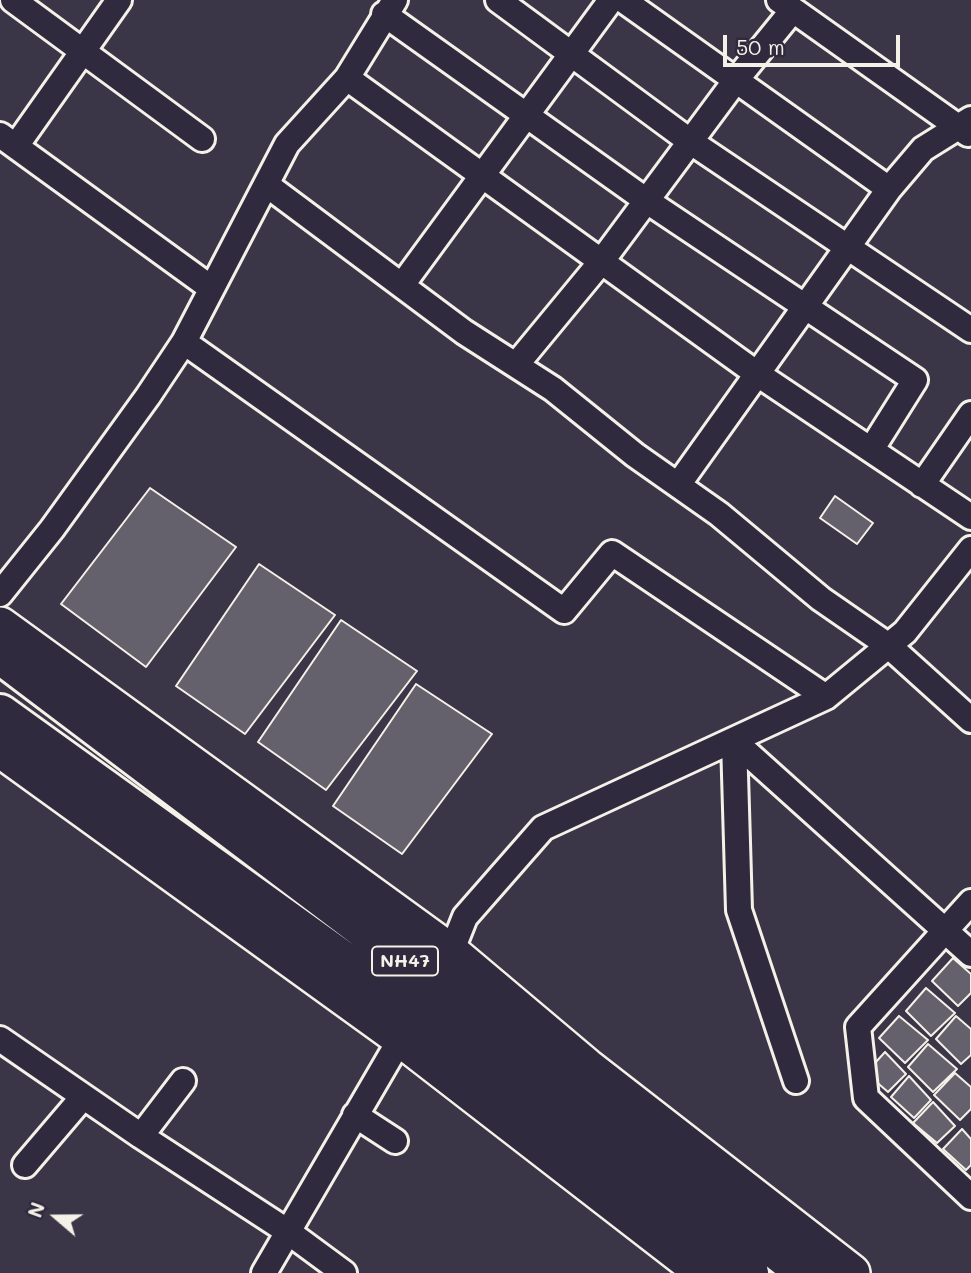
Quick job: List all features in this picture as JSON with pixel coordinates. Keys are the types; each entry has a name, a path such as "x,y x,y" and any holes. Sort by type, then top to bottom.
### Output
{"highway":[{"name":"NH47","path":"0,654 426,997 749,1273"},
{"name":"NH47","path":"0,714 426,997 806,1273"}],"street":[{"path":"13,0 202,139"},
{"path":"119,0 82,52 8,141 211,288"},
{"path":"498,0 691,142 971,330"},
{"path":"402,285 611,0"},
{"path":"623,0 889,189"},
{"path":"516,365 601,262 736,80 786,5 966,127 923,149 889,189 678,485"},
{"path":"0,594 68,507 184,342 287,144 347,78 389,7 528,116 646,201 804,309 915,380 870,450"},
{"path":"347,78 756,373 971,517"},
{"path":"267,185 402,285 553,389 719,514 821,599 889,646 971,720"},
{"path":"184,342 564,611 612,553 826,697"},
{"path":"922,485 971,414"},
{"path":"264,1273 426,997 465,917 543,828 687,759 734,741 826,697 905,632 971,549"},
{"path":"0,626 426,997 705,1273"},
{"path":"734,741 971,954"},
{"path":"734,741 739,910 796,1081"},
{"path":"0,748 426,997 586,1067 851,1273"},
{"path":"971,902 858,1027 866,1098 971,1197"},
{"path":"0,1039 141,1136 287,1231 344,1273"},
{"path":"141,1136 183,1080"},
{"path":"25,1165 83,1097"},
{"path":"355,1115 396,1141"}],"building":[{"path":"150,488 236,547 146,667 61,604"},
{"path":"835,496 873,523 857,544 820,518"},
{"path":"259,564 335,615 245,734 176,686"},
{"path":"341,620 417,671 326,790 258,742"},
{"path":"416,684 492,734 402,854 333,806"},
{"path":"953,958 971,974 971,993 958,1006 932,981"},
{"path":"926,988 955,1013 931,1036 906,1011"},
{"path":"899,1016 928,1040 905,1063 879,1038"},
{"path":"956,1016 971,1029 971,1055 961,1064 936,1039"},
{"path":"928,1044 957,1069 933,1092 908,1067"},
{"path":"885,1052 906,1074 888,1092 866,1073"},
{"path":"955,1073 971,1087 971,1109 960,1120 934,1095"},
{"path":"909,1076 931,1100 914,1118 891,1097"},
{"path":"933,1102 955,1126 937,1143 913,1123"},
{"path":"962,1129 971,1139 971,1165 966,1170 943,1149"}]}
